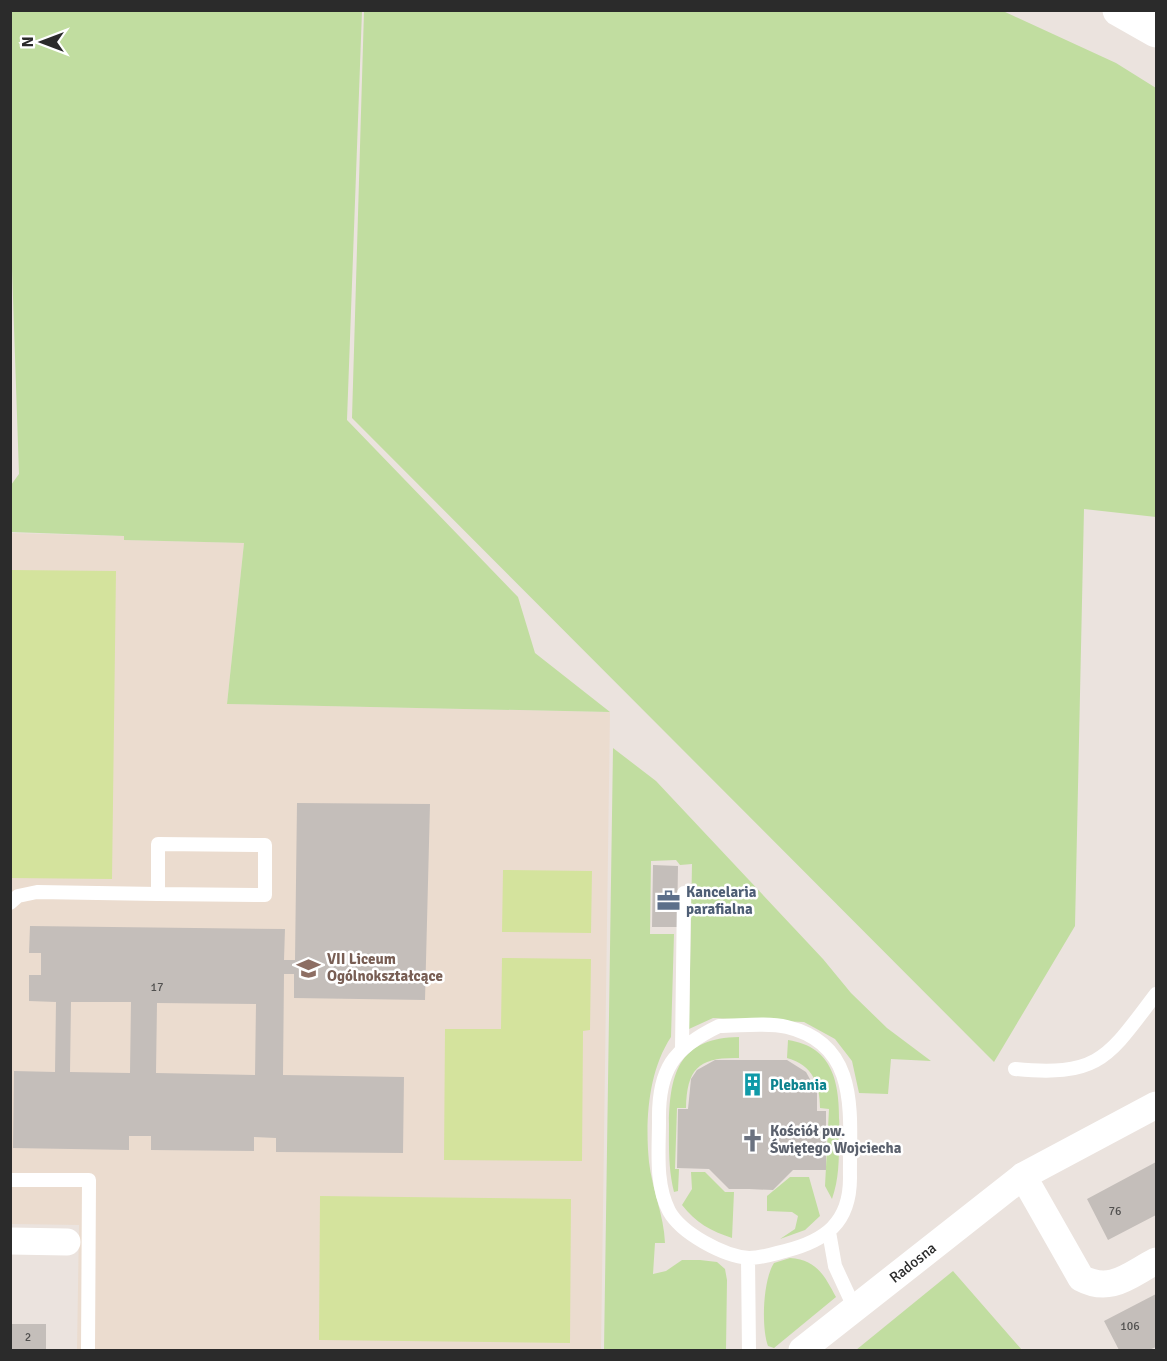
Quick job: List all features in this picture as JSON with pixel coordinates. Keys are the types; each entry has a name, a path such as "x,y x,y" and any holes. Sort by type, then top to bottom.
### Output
{"street":[{"path":"1119,10 1156,31"},
{"name":"Radosna","path":"802,1350 1023,1176 1156,1105"},
{"path":"1023,1176 1081,1278 1092,1284 1108,1286 1156,1261"},
{"path":"10,1241 67,1242"}],"lane":[{"path":"10,903 18,896 37,892 158,894 265,895 265,845 158,844 158,894"},
{"path":"682,1049 684,893"},
{"path":"1015,1069 1055,1072 1090,1064 1116,1047 1156,994"},
{"path":"719,1026 785,1027 816,1037 832,1052 848,1084 850,1186 843,1216 829,1232 808,1245 769,1256 748,1258 710,1245 683,1230 669,1210 660,1183 658,1096 665,1072 682,1049 694,1038 719,1026"},
{"path":"10,1180 89,1180 88,1350"},
{"path":"829,1232 835,1266 854,1307"},
{"path":"748,1258 750,1350"}],"shaded area":[{"name":"VII Liceum Ogólnokształcące","path":"11,533 125,536 125,540 244,543 227,704 610,712 601,1350 77,1350 79,1225 11,1224"}],"green space":[{"path":"11,10 362,11 347,420 518,597 535,653 610,712 227,704 244,543 124,540 124,536 11,532 11,485 19,474 11,239"},
{"path":"364,11 1003,11 1116,63 1156,88 1156,517 1084,509 1075,926 994,1062 352,418"},
{"path":"11,570 116,571 112,879 11,878"},
{"path":"613,748 656,781 823,959 851,993 887,1028 931,1061 891,1059 888,1094 859,1093 852,1061 835,1039 804,1022 713,1018 689,1029 692,864 680,865 676,860 651,861 650,934 674,934 671,1037 657,1066 648,1114 649,1162 665,1243 655,1243 653,1274 666,1271 682,1260 717,1262 725,1269 727,1280 726,1350 604,1350"},
{"path":"503,870 592,871 591,933 502,932"},
{"path":"502,958 591,959 590,1030 583,1031 582,1161 444,1160 445,1029 501,1029"},
{"path":"739,1037 739,1058 714,1060 698,1068 689,1083 686,1108 677,1108 675,1169 679,1169 678,1191 674,1192 670,1166 669,1123 672,1087 676,1073 683,1060 704,1043"},
{"path":"788,1040 805,1045 818,1053 828,1064 834,1076 839,1107 839,1154 832,1199 825,1186 829,1109 820,1108 816,1084 809,1071 796,1061 787,1058"},
{"path":"691,1172 705,1172 725,1192 734,1192 732,1238 704,1226 682,1205 692,1189"},
{"path":"790,1177 809,1177 820,1216 805,1230 780,1239 795,1229 798,1216 792,1212 767,1211 767,1196"},
{"path":"320,1196 571,1199 570,1343 319,1340"},
{"path":"790,1258 807,1262 819,1270 836,1297 774,1348 768,1346 764,1327 767,1280 774,1263"},
{"path":"953,1271 1022,1350 856,1350"}],"building":[{"path":"297,803 430,804 425,1000 294,998 294,974 284,974 283,1075 404,1077 403,1153 276,1152 276,1138 254,1137 254,1151 151,1150 151,1136 129,1136 129,1150 13,1148 14,1071 55,1072 56,1002 29,1001 29,975 41,975 41,953 29,953 30,926 285,929 284,960 295,960","holes":["71,1002 131,1002 130,1073 70,1072","157,1003 256,1004 255,1075 156,1073"]},
{"path":"653,865 678,866 677,927 652,927"},
{"name":"Kościół pw. Świętego Wojciecha","path":"715,1060 787,1060 806,1072 817,1092 817,1111 826,1111 826,1170 793,1170 773,1190 729,1189 709,1169 677,1168 678,1109 688,1109 691,1079 697,1070"},
{"path":"1156,1162 1156,1215 1108,1240 1087,1199"},
{"path":"1156,1294 1156,1347 1149,1350 1119,1350 1104,1321"},
{"path":"10,1324 46,1324 46,1350 10,1350"}],"place":[{"name":"Kancelaria parafialna","path":"668,901"},
{"name":"VII Liceum Ogólnokształcące","path":"309,968"},
{"name":"Plebania","path":"752,1085"},
{"name":"Kościół pw. Świętego Wojciecha","path":"752,1140"}]}
